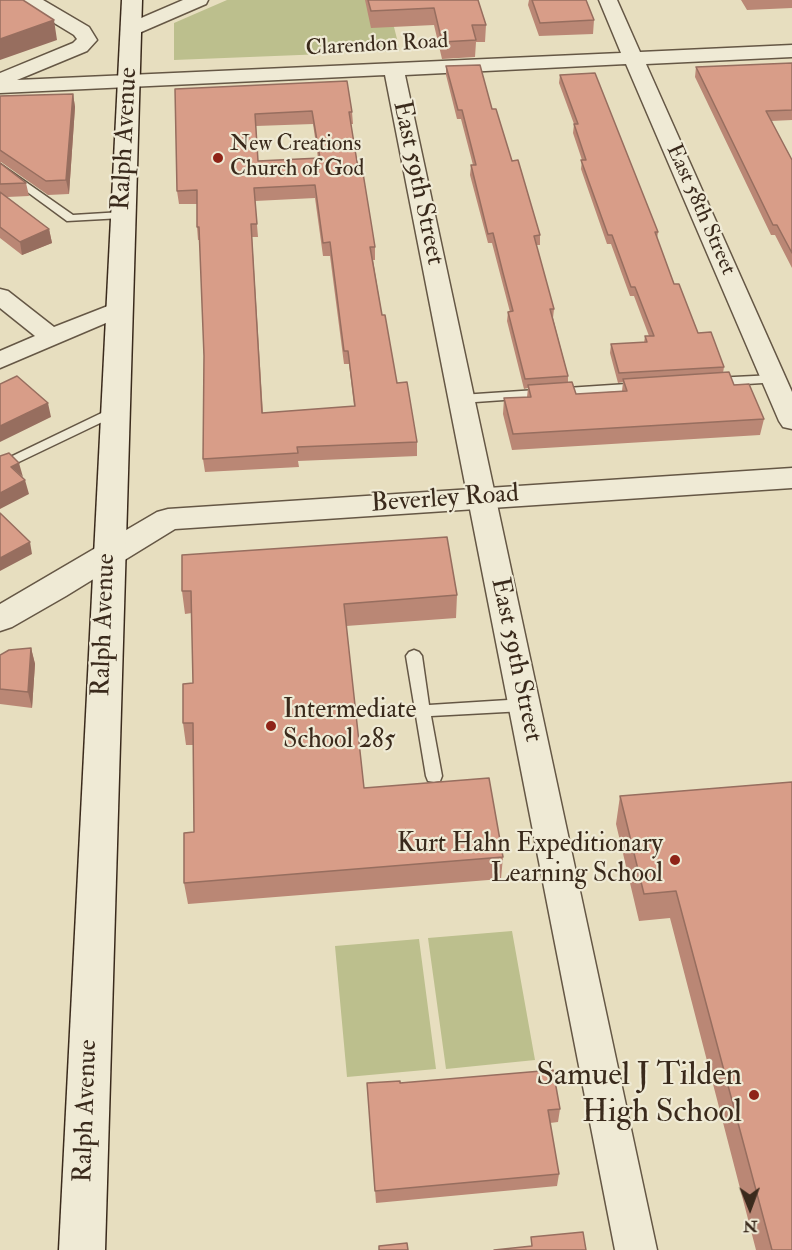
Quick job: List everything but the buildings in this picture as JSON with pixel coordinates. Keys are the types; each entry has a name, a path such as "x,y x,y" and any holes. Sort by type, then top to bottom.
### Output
{"main road":[{"name":"Ralph Avenue","path":"82,1250 132,0"},
{"name":"Beverley Road","path":"0,619 168,519 792,478"}],"street":[{"path":"0,80 80,47 87,40 82,31 30,0"},
{"path":"132,29 199,0"},
{"name":"East 58th Street","path":"608,0 792,421"},
{"name":"Clarendon Road","path":"0,87 792,51"},
{"name":"East 59th Street","path":"394,69 636,1250"},
{"path":"0,296 51,337"},
{"path":"0,360 118,309"}],"lane":[{"path":"0,167 71,219 122,215"},
{"path":"703,383 774,379"},
{"path":"461,399 656,386"},
{"path":"0,467 114,411"},
{"path":"414,656 434,776"},
{"path":"422,711 524,705"}],"green space":[{"path":"227,0 401,0 390,11 400,51 174,60 174,23"},
{"path":"512,931 535,1060 446,1069 428,938"},
{"path":"419,939 436,1069 347,1077 335,946"}],"place":[{"name":"New Creations Church of God","path":"218,158"},
{"name":"Intermediate School 285","path":"271,726"},
{"name":"Kurt Hahn Expeditionary Learning School","path":"675,860"},
{"name":"Samuel J Tilden High School","path":"754,1095"}]}
